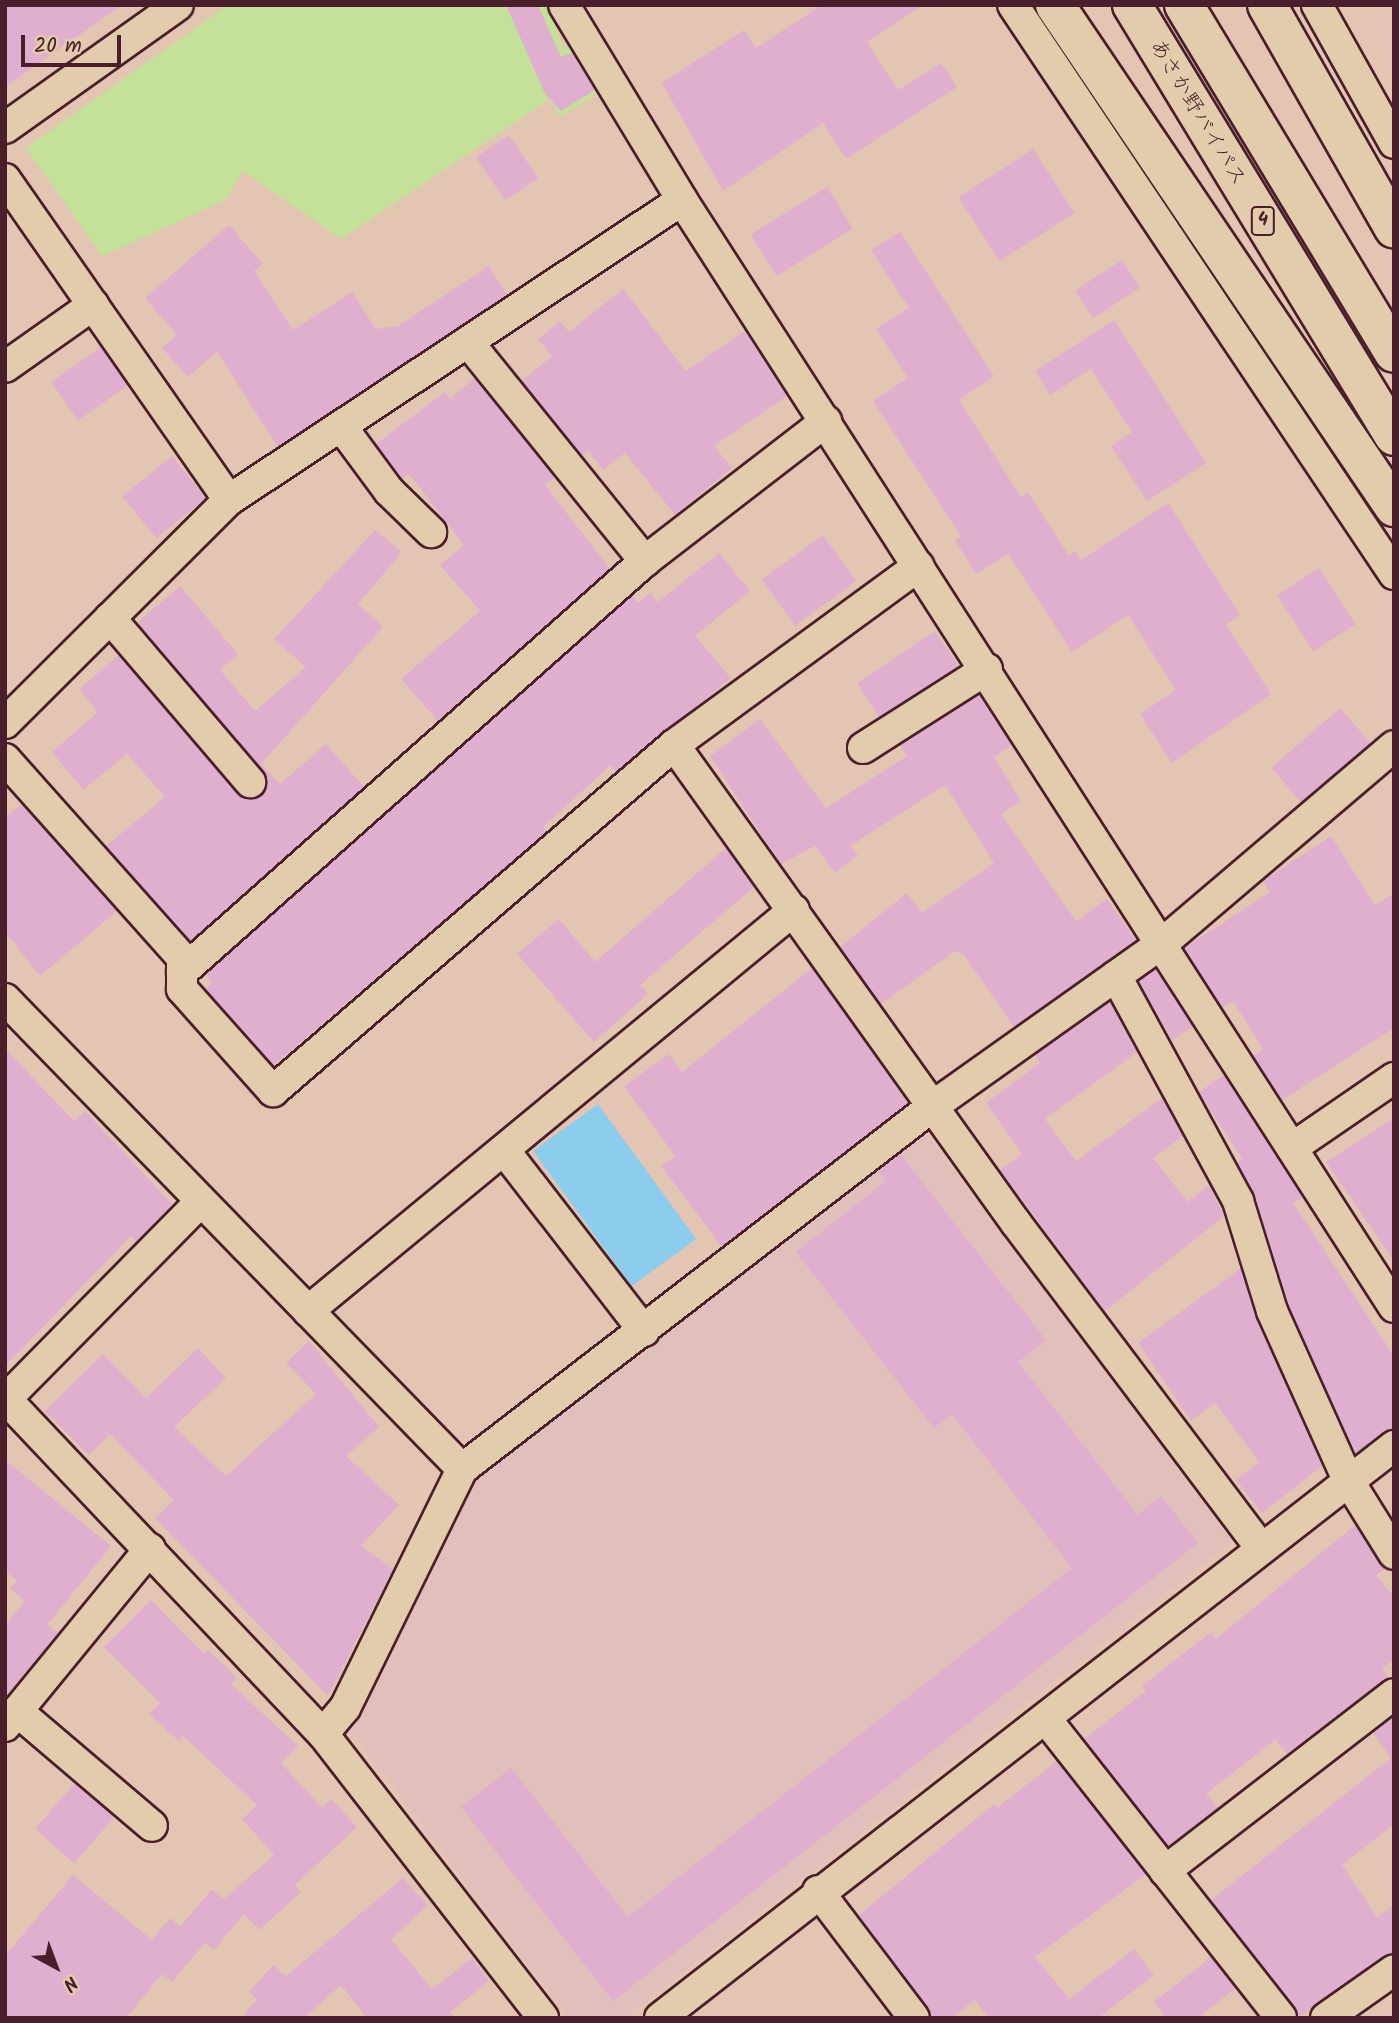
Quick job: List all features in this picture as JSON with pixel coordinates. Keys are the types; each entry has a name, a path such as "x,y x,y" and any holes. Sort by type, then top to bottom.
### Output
{"highway":[{"path":"1055,5 1394,507"},
{"name":"あさか野バイパス","path":"1132,5 1394,436"},
{"name":"4","path":"1184,5 1394,353"},
{"path":"1268,5 1394,229"}],"street":[{"path":"5,128 178,5"},
{"path":"564,5 682,200 1164,942 1394,1307"},
{"path":"1013,5 1394,574"},
{"path":"1317,5 1394,143"},
{"path":"5,179 229,500"},
{"path":"5,723 229,500 682,200"},
{"path":"5,367 93,305"},
{"path":"468,342 645,561"},
{"path":"182,971 645,561 826,421"},
{"path":"341,426 389,491 432,532"},
{"path":"5,758 182,958 182,989 273,1091 674,745 919,566"},
{"path":"110,618 250,782"},
{"path":"863,748 987,669"},
{"path":"674,745 933,1106 1259,1546"},
{"path":"323,1734 351,1697 462,1469 933,1106 1164,942 1394,746"},
{"path":"308,1311 794,910"},
{"path":"1116,976 1238,1201 1272,1311 1348,1480 1394,1554"},
{"path":"5,999 462,1469"},
{"path":"1292,1148 1394,1078"},
{"path":"504,1150 644,1331"},
{"path":"201,1201 6,1399 323,1734 543,2018"},
{"path":"660,2018 818,1891 1046,1719 1259,1546 1394,1446"},
{"path":"150,1549 11,1718 152,1826"},
{"path":"1166,1871 1394,1694"},
{"path":"1046,1719 1281,2018"},
{"path":"818,1891 914,2018"},
{"path":"1326,2018 1394,1970"}],"shaded area":[{"path":"924,1131 1232,1541 625,2018 568,2018 350,1730 478,1473"}],"green space":[{"path":"228,5 547,5 564,49 576,44 603,90 560,117 550,99 341,239 243,171 226,200 102,256 26,148"}],"water":[{"path":"598,1104 696,1239 631,1286 533,1151"}],"building":[{"path":"5,5 122,5 5,87"},
{"path":"506,5 538,5 561,57 572,53 595,90 561,111 545,94"},
{"path":"822,5 923,5 867,42 898,90 941,63 957,87 846,159 823,123 723,191 662,83 744,30 756,48"},
{"path":"509,135 538,178 505,200 476,157"},
{"path":"1033,149 1074,213 1000,261 958,197"},
{"path":"827,187 853,229 777,276 751,235"},
{"path":"229,225 263,264 254,271 293,330 352,292 376,329 398,326 489,266 507,295 278,447 217,352 188,377 162,348 177,335 145,298"},
{"path":"900,232 994,376 959,400 1021,497 1028,492 1069,556 1075,551 1081,560 1168,503 1240,615 1226,625 1271,694 1172,763 1140,714 1176,690 1128,615 1072,652 1008,554 976,574 955,540 961,536 873,401 908,378 876,329 909,308 871,250"},
{"path":"1122,260 1140,288 1093,318 1075,290"},
{"path":"623,289 686,371 745,331 787,396 714,446 732,468 675,515 625,453 603,470 588,451 582,456 522,381 552,356 538,339 560,321 569,332"},
{"path":"1114,320 1206,463 1147,501 1111,446 1132,432 1091,369 1050,395 1035,371"},
{"path":"101,347 128,386 78,420 51,382"},
{"path":"475,378 555,477 545,485 610,569 438,721 401,679 480,611 440,565 464,545 409,474 402,479 376,444 445,392 450,399"},
{"path":"172,456 206,498 156,538 122,496"},
{"path":"375,530 402,552 358,604 383,627 261,764 280,784 326,744 364,787 190,941 106,846 165,797 127,754 83,790 52,752 98,712 79,689 119,655 237,793 261,796 267,787 263,771 137,623 180,586 238,654 220,670 255,711 306,667 274,639"},
{"path":"823,535 857,581 795,626 762,580"},
{"path":"719,553 750,591 695,636 731,678 616,772 611,765 543,827 547,832 274,1065 205,989 212,983 206,974 632,596 638,603 650,593 658,602"},
{"path":"1319,568 1355,624 1314,651 1277,595"},
{"path":"935,631 958,666 881,718 857,684"},
{"path":"979,695 1012,745 994,757 1021,801 1001,814 1076,921 1107,899 1136,940 1014,1027 964,955 955,951 881,1004 840,947 907,893 922,913 994,863 945,785 850,846 858,855 835,873 815,846 781,864 710,756 760,719 826,808 907,756 900,745"},
{"path":"1340,708 1370,743 1302,802 1271,768"},
{"path":"22,804 117,911 40,976 5,932 5,817"},
{"path":"1331,836 1375,905 1394,893 1394,1028 1282,1100 1253,1056 1263,1049 1233,1001 1222,1008 1184,948 1270,892 1263,881"},
{"path":"726,848 754,887 640,985 648,994 594,1042 517,954 559,919 595,962"},
{"path":"812,968 908,1103 722,1247 661,1166 675,1156 624,1086 669,1054 682,1072"},
{"path":"1156,969 1193,1027 1172,1040 1139,981"},
{"path":"1110,1002 1137,1052 1045,1119 1076,1161 1162,1098 1183,1136 1153,1158 1188,1202 1209,1185 1224,1216 1105,1311 1000,1170 1022,1154 986,1103 1040,1063 1035,1055"},
{"path":"5,1049 74,1121 85,1111 172,1204 136,1242 131,1236 5,1366"},
{"path":"1224,1075 1303,1197 1293,1203 1394,1356 1394,1429 1355,1454 1288,1305 1255,1196 1237,1163 1242,1159 1199,1092"},
{"path":"1394,1118 1394,1261 1326,1162"},
{"path":"900,1154 1046,1340 1018,1362 1138,1515 1161,1496 1198,1543 613,2001 461,1807 511,1768 628,1917 1072,1568 952,1414 934,1428 796,1252 886,1181 878,1171"},
{"path":"1241,1268 1322,1466 1262,1513 1236,1480 1259,1462 1215,1403 1191,1421 1138,1343"},
{"path":"309,1341 379,1427 346,1456 399,1505 361,1546 393,1569 328,1696 155,1518 174,1500 110,1434 89,1455 45,1411 103,1354 146,1398 198,1348 226,1378 174,1427 226,1476 316,1394 286,1363"},
{"path":"5,1460 111,1546 47,1625 58,1633 5,1697 5,1625 25,1601 10,1589 17,1581 5,1571"},
{"path":"1355,1525 1385,1569 1376,1575 1394,1597 1394,1659 1382,1669 1389,1678 1287,1754 1276,1739 1206,1794 1218,1808 1168,1846 1084,1739 1146,1691 1142,1686 1211,1632 1216,1639"},
{"path":"151,1600 204,1654 208,1650 237,1677 231,1684 298,1746 281,1763 322,1808 331,1799 357,1827 295,1885 301,1892 259,1930 244,1914 214,1950 205,1943 172,1982 162,1974 126,2018 5,2018 5,1956 73,1875 152,1940 170,1918 180,1927 212,1889 224,1899 274,1855 242,1819 257,1805 183,1736 179,1741 149,1714 160,1703 104,1647"},
{"path":"1394,1716 1394,1824 1342,1865 1377,1917 1394,1905 1394,1953 1299,2017 1211,1900 1391,1758 1373,1732"},
{"path":"1057,1761 1146,1874 1035,1957 1069,1999 1134,1949 1154,1975 1098,2018 989,2018 975,2000 952,2018 931,2018 859,1915 994,1804 997,1808"},
{"path":"75,1783 114,1817 74,1863 35,1829"},
{"path":"403,1878 428,1905 391,1939 432,1989 472,1958 489,1981 450,2012 454,2018 367,2018 341,1985 304,2018 242,2018 257,1999 249,1992 273,1965 286,1976"},
{"path":"1211,1957 1236,1988 1198,2018 1166,2018 1154,2002"}]}
